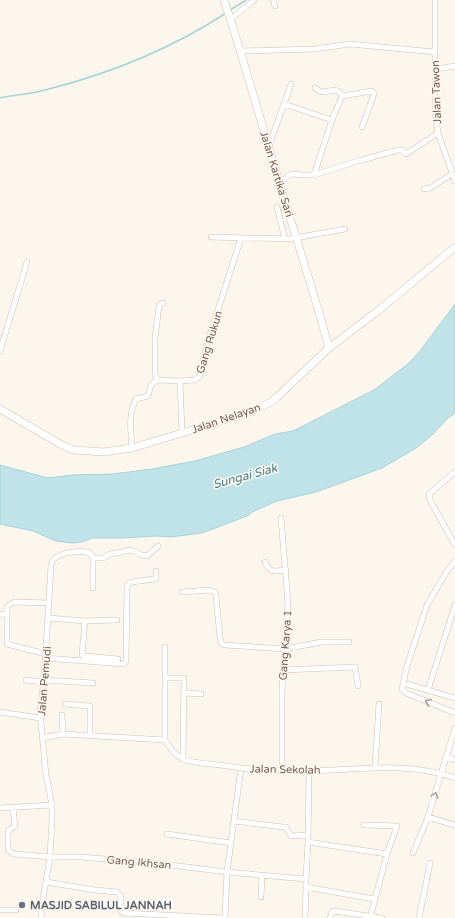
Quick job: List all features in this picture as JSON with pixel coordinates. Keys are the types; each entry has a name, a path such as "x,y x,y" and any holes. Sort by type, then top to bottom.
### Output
{"main road":[{"name":"Jalan Kartika Sari","path":"224,0 241,51 269,146 279,183 291,239 317,304 329,348"},
{"name":"Jalan Nelayan","path":"0,409 49,438 74,450 104,452 132,448 250,412 271,402 329,348 455,247"}],"street":[{"path":"231,19 254,0"},
{"path":"273,0 275,6"},
{"name":"Jalan Tawon","path":"436,0 435,112 438,133 455,181"},
{"path":"241,51 315,49 350,44 435,52"},
{"path":"436,69 455,66"},
{"path":"269,146 291,84"},
{"path":"315,88 321,92 339,90 343,96"},
{"path":"314,174 341,98 343,96 369,91 373,92 362,127"},
{"path":"284,104 332,120"},
{"path":"279,183 292,174 314,174 398,150 402,150 406,154 438,133"},
{"path":"424,189 430,188 452,174"},
{"path":"277,207 291,239"},
{"path":"211,237 291,239 346,229"},
{"name":"Gang Rukun","path":"180,381 195,380 200,376 207,344 241,238"},
{"path":"0,351 27,262"},
{"path":"157,380 155,375 155,338 159,305 163,303"},
{"path":"132,448 131,419 133,404 136,399 148,396 151,385 157,380 180,381 182,433"},
{"path":"455,473 429,494 431,502 455,545"},
{"name":"Gang Karya 1","path":"281,518 288,603 283,670 282,771"},
{"name":"Jalan Pemudi","path":"41,918 50,857 52,805 46,775 40,706 44,681 53,560 61,554 85,552 90,553 93,558 103,558 110,554 128,550 147,556 158,546"},
{"path":"93,558 93,588"},
{"path":"455,561 447,571 427,605 406,666 402,689 406,693 455,713"},
{"path":"265,562 271,570 286,570"},
{"path":"49,603 12,603 7,607 7,644 45,656 124,664 126,661 127,585 132,582 154,579 156,578 156,571"},
{"path":"182,592 209,590 215,592 220,638 222,644 225,645 285,649 321,642 348,642"},
{"path":"428,690 455,605"},
{"path":"0,614 6,616"},
{"path":"49,618 85,621 117,620"},
{"path":"85,621 82,654 84,656 118,659"},
{"path":"165,647 165,740 175,754 184,760 241,768"},
{"path":"283,670 355,667 358,686"},
{"path":"165,678 184,678 184,760"},
{"path":"26,680 93,683"},
{"path":"403,682 455,698"},
{"path":"184,693 201,694"},
{"path":"65,704 90,706 90,736"},
{"path":"375,767 379,704"},
{"path":"0,712 40,718"},
{"path":"62,715 63,734"},
{"path":"413,853 428,817 455,728"},
{"path":"42,738 63,734 165,740"},
{"path":"446,757 455,760"},
{"name":"Jalan Sekolah","path":"224,918 227,872 241,768 309,771 375,767 412,768 455,776"},
{"path":"305,918 309,771"},
{"path":"0,808 52,805"},
{"name":"Gang Ikhsan","path":"14,807 15,826 9,830 8,850 14,854 50,857 80,857 155,863 262,876 306,879"},
{"path":"428,817 455,825"},
{"path":"234,821 286,827 291,836 308,835"},
{"path":"364,825 397,826 387,854 370,917"},
{"path":"167,834 231,843"},
{"path":"308,842 387,854"},
{"path":"418,918 430,863"},
{"path":"261,896 262,876"},
{"path":"46,882 117,892 121,896 120,908 124,913 224,918"},
{"path":"306,886 374,899"},
{"path":"0,910 16,910"},
{"path":"330,918 332,912 334,911 382,918"}],"water":[{"name":"Sungai Siak","path":"455,304 455,413 416,448 382,468 316,492 277,501 254,511 247,516 202,533 171,537 92,538 82,542 72,543 56,541 33,531 0,524 0,465 48,478 72,475 113,474 195,461 244,447 275,434 293,431 374,390 409,363 420,351"}],"waterway":[{"path":"230,10 246,0"},
{"path":"0,98 34,93 69,84 116,68 184,38 226,13"}],"place":[{"name":"MASJID SABILUL JANNAH","path":"22,905"}]}
